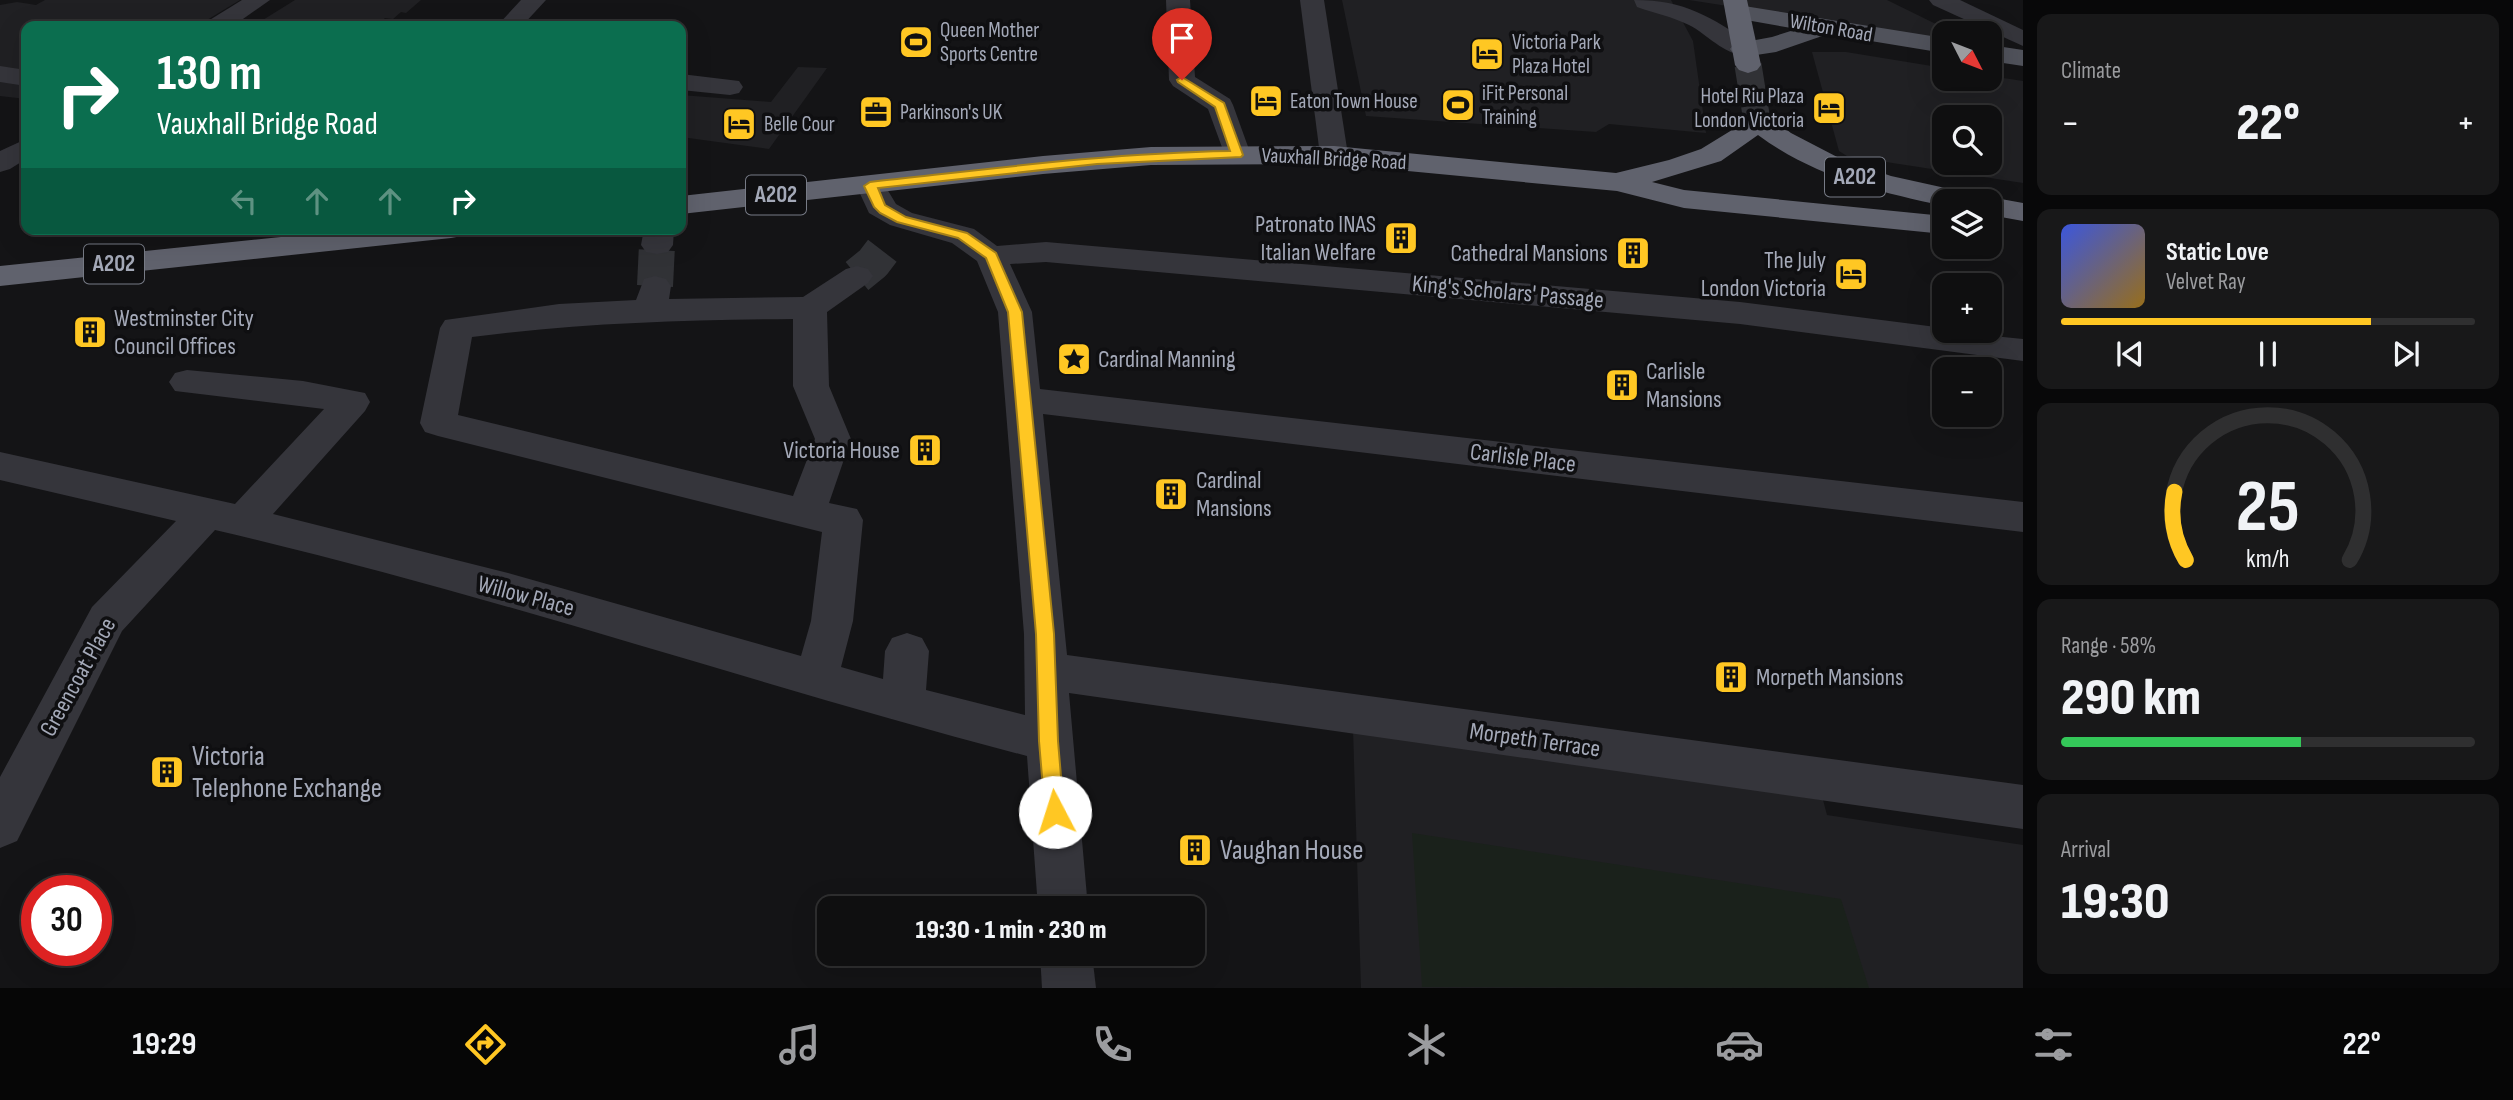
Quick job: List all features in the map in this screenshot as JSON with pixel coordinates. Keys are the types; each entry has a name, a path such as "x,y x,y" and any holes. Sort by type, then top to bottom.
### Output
{"highway":[{"path":"1737,6 1746,57"},
{"name":"A202","path":"1618,182 1698,163 1728,149 1757,121 1797,151 1848,174 1932,194"},
{"name":"Vauxhall Bridge Road","path":"686,204 1151,156 1334,155 1618,182 1684,199 1932,224"},
{"path":"2002,208 2023,212"},
{"path":"2002,231 2023,233"},
{"name":"A202","path":"0,275 392,235"}],"main road":[{"name":"Wilton Road","path":"1737,6 1826,28 1932,44"},
{"path":"1746,57 1826,28"},
{"path":"2002,55 2023,58"}],"street":[{"path":"224,21 258,0"},
{"path":"514,21 534,0"},
{"path":"1178,0 1182,80 1220,106 1237,155"},
{"path":"1312,0 1334,155"},
{"path":"1941,0 2023,38"},
{"path":"1640,1 1697,19 1746,57"},
{"name":"Wilton Road","path":"1640,1 1684,1 1737,6"},
{"path":"0,74 21,77"},
{"path":"686,83 730,87"},
{"path":"0,163 21,150"},
{"path":"870,186 880,207 901,219 963,236 991,256 1015,312 1046,671 1062,896"},
{"path":"886,246 901,219"},
{"name":"King's Scholars' Passage","path":"991,256 1046,252 1538,294 1740,313 2023,350"},
{"path":"817,677 832,621 843,520 806,514 438,423 457,328 559,316 652,298 810,308 857,276"},
{"path":"806,514 833,439 811,386 810,308"},
{"name":"Greencoat Place","path":"0,825 107,619 352,402 303,393 187,382"},
{"name":"Carlisle Place","path":"1022,399 2023,517"},
{"name":"Willow Place","path":"0,466 224,517 508,590 903,704 1049,741"},
{"path":"903,704 907,650"},
{"name":"Morpeth Terrace","path":"1046,671 2023,807"},
{"path":"1067,966 1069,988"}],"shaded area":[{"path":"45,0 240,0 205,21 21,21 21,98 0,96 0,5 17,2 36,5"},
{"path":"295,0 421,0 406,13 401,12 393,19 385,18 381,21 261,21"},
{"path":"1342,0 1671,0 1693,41 1706,133 1609,124 1596,132 1366,116"},
{"path":"1689,0 1887,0 1932,22 1931,38"},
{"path":"1812,52 1846,52 1932,66 1932,91 2002,91 2002,78 2023,81 2023,183 1971,175 2002,175 2002,105 1932,105 1932,169 1847,156 1839,151"},
{"path":"798,67 827,68 769,149 686,138 686,95 771,102"},
{"path":"1353,729 1823,800 1827,815 2023,845 2023,988 1361,988"},
{"path":"1412,833 1841,899 1869,988 1422,987"}],"tunnel":[{"path":"1748,65 1757,121"},
{"path":"655,286 657,245"},
{"path":"857,276 873,263 886,246"}],"place":[{"name":"Queen Mother Sports Centre","path":"916,42"},
{"name":"Victoria Park Plaza Hotel","path":"1487,54"},
{"name":"Eaton Town House","path":"1266,101"},
{"name":"iFit Personal Training","path":"1458,105"},
{"name":"Hotel Riu Plaza London Victoria","path":"1829,108"},
{"name":"Parkinson's UK","path":"876,112"},
{"name":"Belle Cour","path":"739,124"},
{"name":"Patronato INAS Italian Welfare","path":"1401,238"},
{"name":"Cathedral Mansions","path":"1633,253"},
{"name":"The July London Victoria","path":"1851,274"},
{"name":"Westminster City Council Offices","path":"90,332"},
{"name":"Cardinal Manning","path":"1074,359"},
{"name":"Carlisle Mansions","path":"1622,385"},
{"name":"Victoria House","path":"925,450"},
{"name":"Cardinal Mansions","path":"1171,494"},
{"name":"Morpeth Mansions","path":"1731,677"},
{"name":"Victoria Telephone Exchange","path":"167,772"},
{"name":"Vaughan House","path":"1195,850"}],"route":[{"path":"1055,812 1045,634 1015,312 991,256 963,236 939,227 901,219 885,210 880,207 870,186 1097,160 1237,155 1220,106 1182,80"}]}
